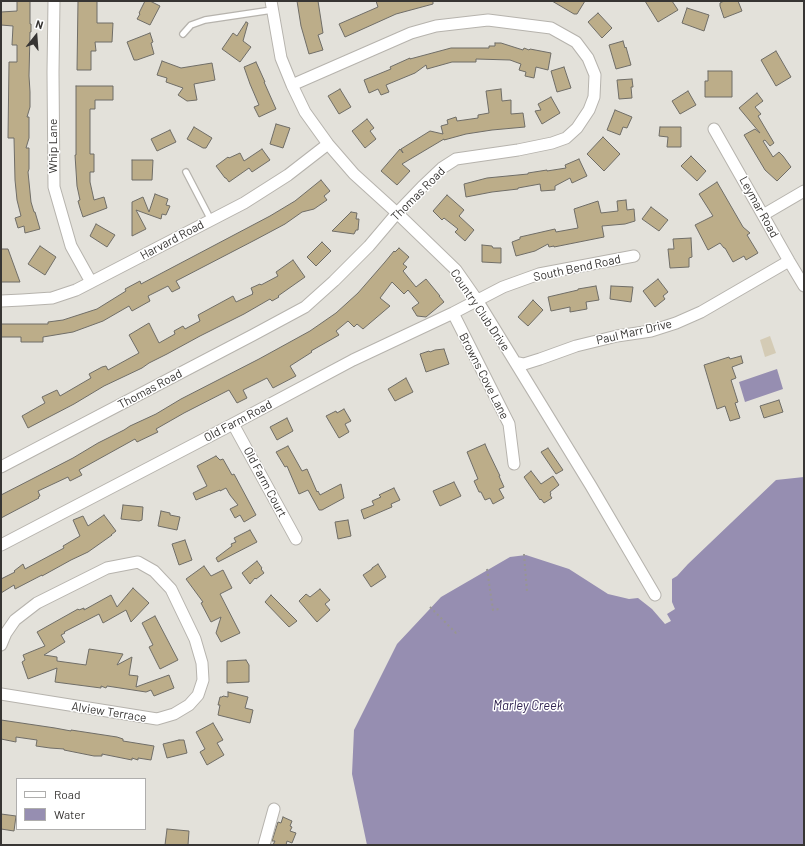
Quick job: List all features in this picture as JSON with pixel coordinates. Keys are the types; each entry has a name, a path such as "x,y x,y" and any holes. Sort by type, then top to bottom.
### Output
{"street":[{"name":"Whip Lane","path":"54,1 54,187 71,246 92,282"},
{"name":"Country Club Drive","path":"271,6 281,58 305,112 328,144 354,174 456,270 477,300 591,486 655,595"},
{"name":"Thomas Road","path":"1,467 305,307 334,281 397,213 442,168 456,159 518,150 552,143 566,138 577,128 589,110 594,97 595,75 588,58 576,42 552,28 488,20 436,26 411,33 292,85"},
{"name":"Leymar Road","path":"714,129 804,286"},
{"name":"Harvard Road","path":"1,300 52,298 76,290 244,203 288,175 328,144"},
{"path":"763,215 804,191"},
{"name":"South Bend Road","path":"477,300 503,287 539,274 634,256"},
{"name":"Paul Marr Drive","path":"515,362 524,364 576,346 617,336 651,331 682,323 765,278 789,261"},
{"name":"Old Farm Road","path":"1,545 353,360 453,313 477,300"},
{"name":"Browns Cove Lane","path":"453,313 509,424 514,464"},
{"name":"Old Farm Court","path":"233,424 296,540"},
{"name":"Alview Terrace","path":"1,645 14,620 37,603 107,568 138,562 154,571 170,590 195,639 202,663 203,680 198,696 189,705 174,714 157,719 1,694"},
{"path":"264,845 274,808"}],"lane":[{"path":"183,34 190,25 205,20 271,6"},
{"path":"186,172 211,220"}],"path":[{"path":"524,554 527,592"},
{"path":"487,569 493,610 499,609"},
{"path":"430,607 456,634 459,631"}],"shaded area":[{"path":"770,336 776,353 765,357 760,340"}],"water":[{"path":"777,369 783,389 745,402 739,382"},
{"name":"Marley Creek","path":"804,477 804,845 367,845 352,774 354,730 397,644 441,597 510,557 526,555 569,569 608,594 629,599 638,598 652,609 665,624 671,621 667,614 675,609 672,602 672,579 677,576 776,480"}],"building":[{"path":"17,1 30,1 30,107 27,117 29,117 29,138 26,148 29,148 28,172 31,202 40,229 25,233 24,226 18,228 15,218 21,216 17,200 15,180 14,138 8,138 9,62 17,62 17,45 12,45 13,26 1,25 1,12 17,11"},
{"path":"78,1 97,1 97,23 113,23 112,42 95,42 96,51 91,51 91,70 77,70"},
{"path":"145,1 150,1 160,6 150,25 137,19"},
{"path":"297,1 318,1 323,33 318,35 323,50 309,54 301,26"},
{"path":"376,1 433,1 433,4 396,14 345,37 339,24 378,7"},
{"path":"552,1 585,1 577,14 574,14"},
{"path":"645,1 672,1 678,10 658,22"},
{"path":"724,1 738,1 742,11 724,18 720,3"},
{"path":"687,8 709,15 704,31 682,23"},
{"path":"598,13 612,28 602,38 588,22"},
{"path":"246,22 248,23 243,41 251,47 240,62 222,49 233,33 237,36"},
{"path":"150,33 153,42 151,43 154,54 134,60 127,42"},
{"path":"623,41 631,65 616,69 609,45"},
{"path":"495,43 501,43 523,50 524,48 551,53 548,70 536,67 534,78 525,76 526,72 519,70 521,64 510,60 476,59 476,62 452,62 427,69 426,65 415,73 386,85 389,92 381,95 378,89 369,93 364,80 391,69 390,67 410,58 451,48 489,48 489,46 495,46"},
{"path":"776,51 791,77 776,86 761,60"},
{"path":"162,61 181,68 212,63 215,80 194,84 197,100 187,101 178,95 183,88 166,82 167,78 157,75"},
{"path":"256,62 276,109 259,117 254,107 259,105 244,67"},
{"path":"564,67 571,88 557,92 551,71"},
{"path":"708,71 732,71 732,97 705,97 705,81 708,81"},
{"path":"632,79 632,98 619,99 617,80"},
{"path":"76,86 113,86 113,100 95,100 95,109 90,109 90,154 94,154 94,172 90,172 90,182 94,200 104,197 107,208 83,217 78,201 80,200 77,186 75,155"},
{"path":"340,89 351,107 339,114 328,96"},
{"path":"501,89 502,101 511,100 511,114 523,113 525,127 492,130 444,139 402,164 410,171 397,185 381,171 400,149 403,153 401,149 430,131 443,134 441,126 448,124 447,120 456,117 457,121 478,118 478,115 489,113 486,91"},
{"path":"688,91 696,105 680,114 672,101"},
{"path":"757,93 763,101 755,107 761,114 758,116 774,143 770,146 765,140 763,141 773,157 779,152 791,167 777,181 765,170 744,135 755,129 760,133 739,108"},
{"path":"551,97 560,113 542,124 535,111 541,110 538,104"},
{"path":"615,110 632,117 627,128 623,127 620,135 607,130"},
{"path":"367,119 374,128 370,131 376,139 365,148 352,131"},
{"path":"276,124 290,128 283,148 270,144"},
{"path":"194,127 212,138 206,148 203,148 187,139"},
{"path":"660,127 681,127 681,147 667,147 668,137 659,136"},
{"path":"170,130 176,142 157,151 151,139"},
{"path":"603,137 620,154 604,171 587,154"},
{"path":"262,149 270,160 252,172 249,168 229,182 216,166 228,157 229,158 240,153 244,161"},
{"path":"691,156 706,171 697,181 681,166"},
{"path":"579,159 587,176 572,183 570,178 555,186 555,190 541,191 540,184 466,197 464,184 487,178 566,168 565,165"},
{"path":"132,160 153,160 152,180 132,180"},
{"path":"321,180 330,191 324,196 327,200 314,209 302,212 285,224 176,281 180,288 172,292 168,286 148,296 150,301 132,311 129,306 103,321 73,332 43,337 43,342 21,342 21,337 1,337 1,324 48,324 48,322 63,320 97,309 126,291 125,289 140,281 141,284 270,216 295,201"},
{"path":"717,182 743,227 750,233 747,235 758,253 746,260 744,256 733,262 725,248 720,243 708,250 695,225 713,216 699,194"},
{"path":"155,194 168,199 166,205 170,206 166,215 162,214 161,219 136,210 146,229 132,236 132,202 143,197 149,212"},
{"path":"447,195 464,210 459,216 474,230 465,241 455,232 458,229 444,218 442,220 433,211"},
{"path":"626,200 627,210 634,209 635,221 625,224 602,226 604,237 554,247 549,247 548,244 535,251 516,256 512,242 520,239 520,237 555,229 556,232 578,228 574,209 598,201 601,213 618,211 617,201"},
{"path":"651,207 668,220 659,231 642,219"},
{"path":"351,212 357,213 356,219 359,219 358,230 356,230 354,234 332,231"},
{"path":"96,224 115,235 107,247 90,236"},
{"path":"691,238 692,257 689,258 689,267 670,268 668,249 674,249 673,239"},
{"path":"322,242 331,251 316,266 307,257"},
{"path":"482,245 492,246 493,248 501,248 501,263 482,262"},
{"path":"40,246 56,257 45,275 28,264"},
{"path":"399,248 409,257 403,264 407,267 403,271 416,287 426,279 444,302 426,317 417,316 412,308 419,303 408,290 404,294 392,282 380,298 390,306 363,329 357,324 354,327 348,321 336,331 339,335 311,351 312,352 290,366 296,376 273,388 267,378 243,390 247,398 237,403 229,390 156,429 158,432 137,442 135,439 79,470 82,475 70,481 68,477 38,491 40,496 38,497 39,498 1,518 1,495 310,331 336,313 358,293 394,251 395,252"},
{"path":"1,249 8,249 20,282 1,282"},
{"path":"293,260 305,277 278,296 279,297 272,301 270,299 142,368 104,386 74,404 28,428 22,416 45,403 42,397 57,390 60,396 91,378 89,374 106,366 108,370 139,353 129,335 149,323 159,343 175,334 174,331 183,326 185,329 200,321 198,315 233,296 236,302 253,294 251,288 260,284 261,285 278,276 276,272"},
{"path":"658,279 668,292 663,296 665,299 655,307 643,291"},
{"path":"596,286 599,300 586,302 587,309 570,312 570,307 551,311 548,297"},
{"path":"611,286 633,287 631,302 610,299"},
{"path":"533,300 543,310 528,326 518,317"},
{"path":"444,349 449,364 426,372 420,354"},
{"path":"741,356 743,363 732,367 736,378 731,380 738,402 735,403 740,418 730,421 725,406 717,409 704,365 729,357 730,359"},
{"path":"406,378 413,392 395,401 388,389"},
{"path":"779,400 783,412 764,418 760,406"},
{"path":"344,409 351,421 345,424 349,432 339,438 326,416"},
{"path":"287,418 293,431 277,440 270,427"},
{"path":"485,444 504,487 499,489 504,498 493,504 490,498 485,500 481,492 479,492 474,481 478,479 467,452"},
{"path":"288,446 302,471 307,469 317,492 318,491 320,495 341,484 344,498 322,510 319,510 308,490 299,494 287,466 285,467 276,452"},
{"path":"548,448 563,470 556,474 541,452"},
{"path":"216,456 220,460 223,459 232,475 234,474 256,515 244,522 240,515 235,518 230,509 238,505 226,488 196,500 193,493 207,486 197,466"},
{"path":"531,471 541,484 553,476 559,485 550,492 552,498 544,503 541,499 540,500 524,477"},
{"path":"454,482 461,496 440,506 433,491"},
{"path":"394,488 400,500 391,504 392,507 364,519 361,510 374,505 372,501 381,497 379,495"},
{"path":"123,505 143,507 142,520 121,519"},
{"path":"161,511 180,517 177,530 158,526"},
{"path":"104,515 116,531 112,535 88,552 15,589 14,585 1,593 1,579 15,572 14,571 23,564 25,569 64,548 63,546 80,536 73,520 83,516 88,526"},
{"path":"348,520 351,536 338,539 335,522"},
{"path":"250,530 257,542 218,562 216,558 232,546 231,544 236,542 234,538"},
{"path":"185,540 192,560 179,565 172,544"},
{"path":"257,561 264,573 256,579 255,578 250,584 242,573"},
{"path":"378,564 386,577 371,587 363,575"},
{"path":"204,566 211,576 223,570 232,588 220,594 240,633 221,642 216,633 221,617 211,622 201,603 203,602 186,579"},
{"path":"133,588 149,603 131,622 126,610 103,623 99,614 64,632 65,633 61,635 65,642 44,655 57,657 57,661 86,665 89,649 123,654 117,665 132,657 129,675 138,676 136,687 169,675 174,688 154,696 151,690 146,692 107,686 106,688 101,686 101,688 55,682 57,668 28,679 22,662 25,660 23,655 45,646 37,632 78,609 84,608 84,610 111,595 117,607"},
{"path":"320,589 330,600 325,604 330,610 317,622 299,601 306,594 310,597"},
{"path":"271,595 297,621 289,627 265,602"},
{"path":"155,616 178,660 160,669 149,647 153,645 142,623"},
{"path":"246,660 249,665 249,682 227,683 227,661"},
{"path":"228,692 248,697 245,708 253,710 250,723 218,715 220,697 228,697"},
{"path":"1,720 117,737 123,739 123,741 154,746 151,760 138,758 138,760 132,758 132,760 102,754 102,756 94,756 64,749 36,746 37,740 16,737 16,742 1,739"},
{"path":"213,723 223,740 217,743 224,755 207,765 200,752 205,749 196,732"},
{"path":"184,740 187,753 167,758 163,744"},
{"path":"1,814 16,816 14,831 1,829"},
{"path":"283,817 292,821 290,831 296,833 292,843 287,841 286,845 273,845 275,841 272,841 278,822 281,823"},
{"path":"167,829 189,831 188,845 165,845"}]}
